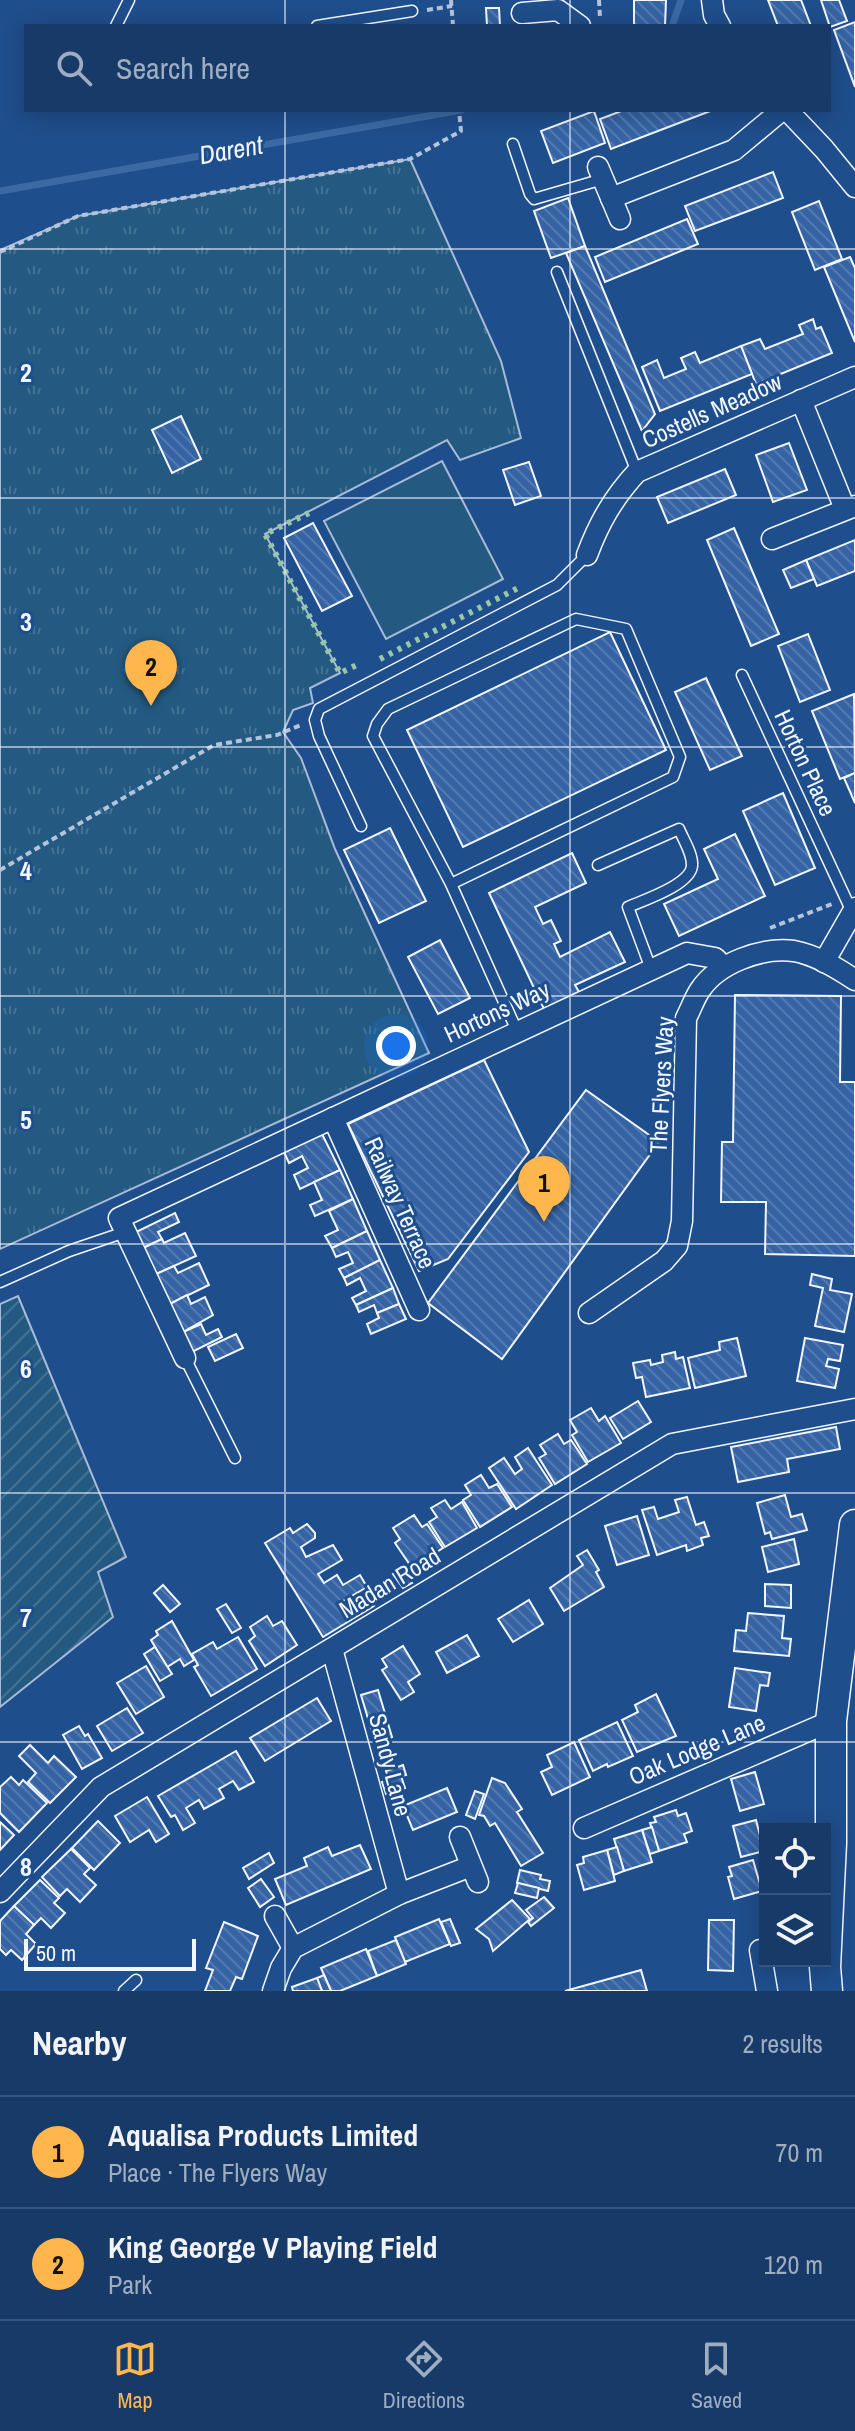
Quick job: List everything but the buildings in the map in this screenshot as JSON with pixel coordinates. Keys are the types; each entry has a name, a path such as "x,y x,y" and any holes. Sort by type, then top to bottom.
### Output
{"street":[{"path":"712,0 719,24"},
{"path":"522,13 558,10 577,24"},
{"path":"620,219 604,181 734,150 782,112"},
{"path":"786,112 824,149 855,187"},
{"name":"Costells Meadow","path":"587,555 610,504 637,472 855,377"},
{"path":"772,539 850,508 801,400"},
{"path":"824,962 851,906"},
{"name":"The Flyers Way","path":"589,1313 664,1261 677,1246 682,1221 686,1018 700,989 724,967 772,952 794,951 824,962 855,980"},
{"name":"Hortons Way","path":"122,1225 333,1118 687,953 715,958 724,967"},
{"name":"Railway Terrace","path":"333,1118 419,1310"},
{"path":"122,1225 185,1358"},
{"name":"Madan Road","path":"0,1892 101,1787 672,1444 855,1409"},
{"path":"827,1991 831,1721 855,1525"},
{"name":"Sandy Lane","path":"332,1649 399,1894"},
{"name":"Oak Lodge Lane","path":"584,1828 831,1721"},
{"path":"273,1991 281,1968 293,1948 399,1894 474,1874 460,1837"},
{"path":"275,1916 293,1948"},
{"path":"763,1967 767,1991"}],"lane":[{"path":"117,24 129,0"},
{"path":"330,24 412,11"},
{"path":"513,144 534,199 604,181"},
{"path":"557,272 637,472"},
{"path":"361,826 319,736 315,720 319,709 557,585 587,555"},
{"path":"451,884 673,777 680,757 626,629 576,619 388,709 373,736 451,884 517,1031"},
{"name":"Horton Place","path":"742,675 851,906"},
{"path":"598,865 679,829 691,856 692,867 687,877 628,907 651,969"},
{"path":"0,1282 122,1225"},
{"path":"185,1358 235,1458"},
{"path":"124,1991 136,1980"}],"path":[{"path":"599,0 600,24"},
{"path":"412,11 452,3 453,24"},
{"path":"0,252 78,216 410,159 461,131 459,112"},
{"path":"0,870 214,745 277,735 315,720"},
{"path":"767,929 851,906"}],"green space":[{"path":"410,159 501,361 521,438 460,460 447,440 265,534 340,673 310,688 313,703 293,710 283,732 301,758 335,849 429,1053 0,1249 0,250 78,216"},
{"path":"442,461 503,579 386,639 324,521"},
{"path":"18,1296 126,1557 98,1572 113,1617 0,1707 0,1304"}],"waterway":[{"name":"Darent","path":"673,24 681,0"},
{"name":"Darent","path":"0,191 451,112"}],"hedge":[{"path":"309,513 265,534 340,673 359,664"},
{"path":"380,659 518,588"}],"place":[{"name":"King George V Playing Field","path":"151,706"},
{"name":"Aqualisa Products Limited","path":"544,1222"}]}
